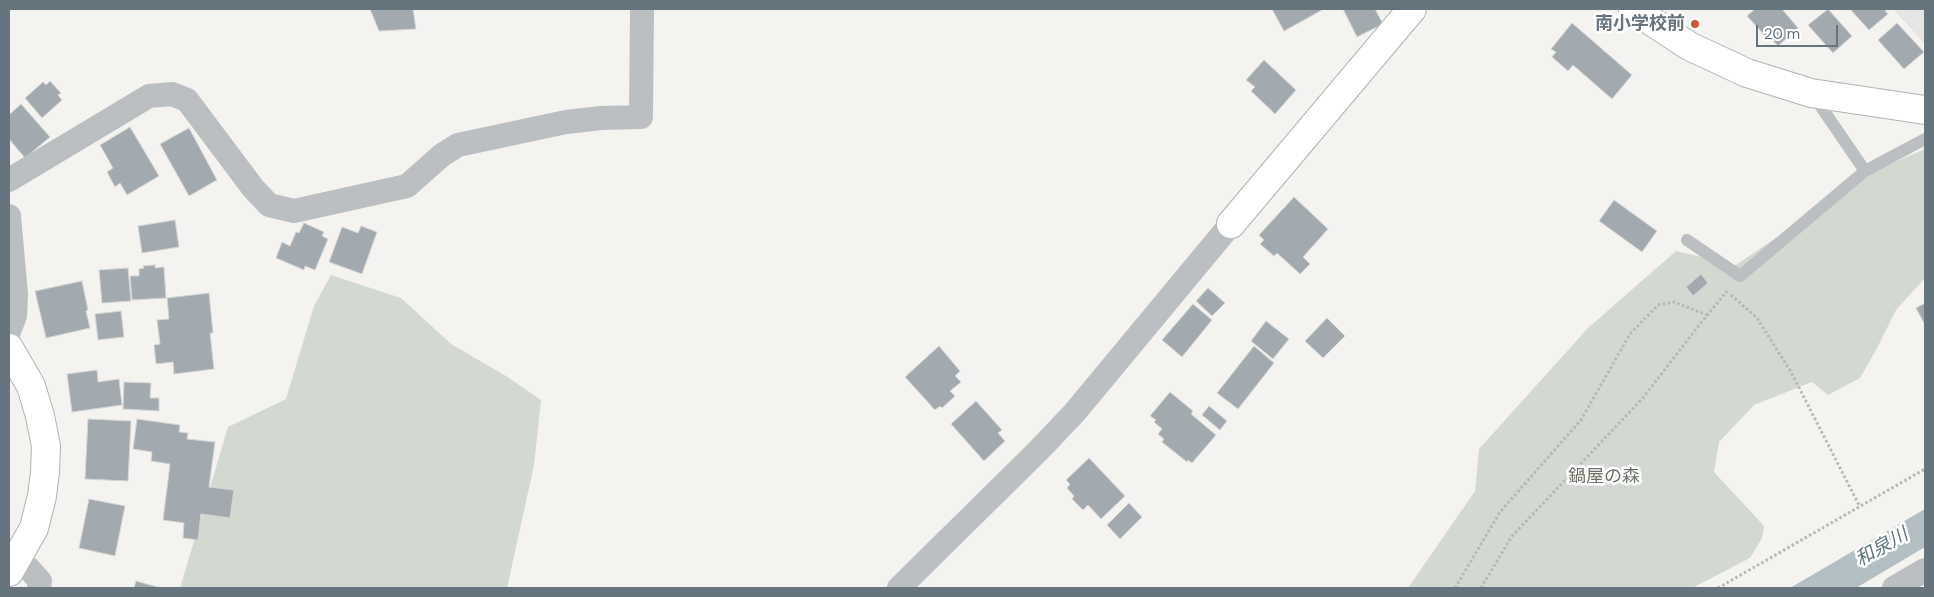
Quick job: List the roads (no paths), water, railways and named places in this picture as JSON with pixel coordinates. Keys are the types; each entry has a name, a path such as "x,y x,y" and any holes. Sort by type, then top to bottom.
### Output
{"street":[{"path":"9,180 149,96 172,94 187,100 268,205 294,211 407,186 442,155 458,145 566,122 601,118 641,117 642,9"},
{"path":"899,588 1040,450 1075,412 1412,9"},
{"path":"1633,9 1689,46 1747,73 1811,93 1925,110"},
{"path":"9,216 16,294 15,316 9,331"},
{"path":"9,348 31,386 46,446 42,496 34,528 13,567 29,569 40,581 39,588"},
{"path":"1894,588 1925,570"}],"lane":[{"path":"1811,93 1865,171"},
{"path":"1687,240 1740,276 1865,171 1925,139"}],"water":[{"name":"和泉川","path":"1925,509 1925,547 1856,588 1790,588"}],"place":[{"name":"南小学校前","path":"1695,24"}],"park label":[{"name":"鍋屋の森","path":"1604,477"}]}
